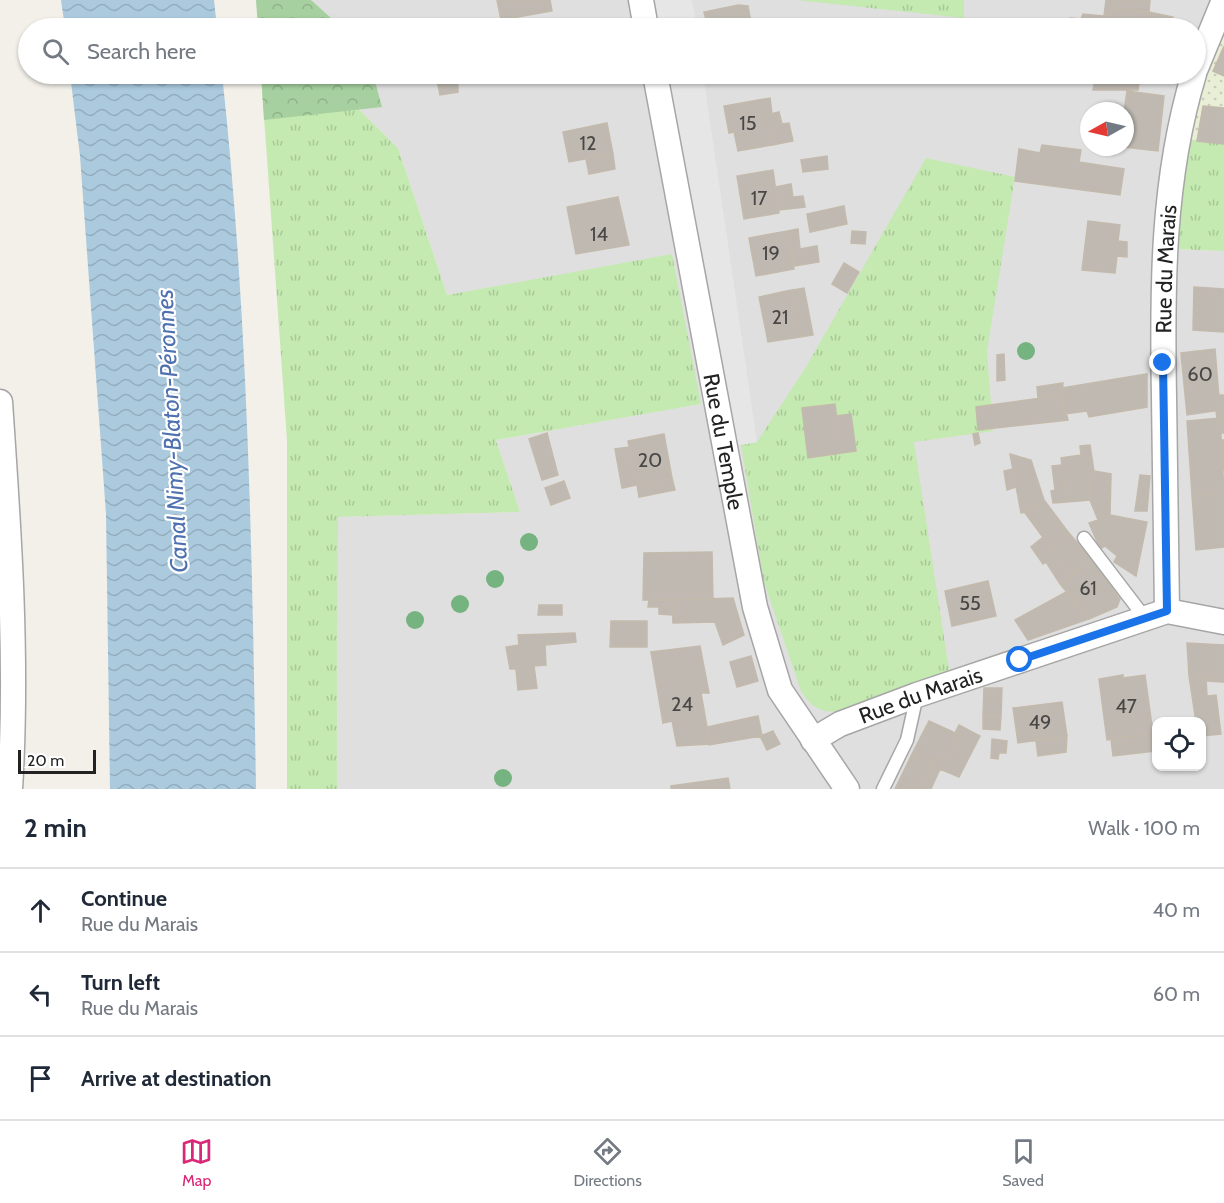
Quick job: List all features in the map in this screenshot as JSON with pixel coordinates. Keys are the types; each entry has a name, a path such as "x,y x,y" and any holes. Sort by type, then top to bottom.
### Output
{"street":[{"path":"641,0 644,18"},
{"path":"1206,44 1224,0"},
{"name":"Rue du Temple","path":"657,84 755,607 780,690 847,789"},
{"name":"Rue du Marais","path":"1156,614 1165,227 1173,160 1192,84"},
{"path":"0,402 8,515 15,722 10,789"},
{"name":"Rue du Marais","path":"813,740 840,724 917,695 1156,614 1224,622"}],"lane":[{"path":"1084,538 1156,614"},
{"path":"883,789 907,740 917,695"}],"shaded area":[{"path":"256,0 1224,0 1174,249 1224,251 1224,789 337,789 338,517 520,512 496,440 700,404 672,255 447,295 398,148 333,84 1206,84 1206,18 268,18 257,7"},
{"path":"641,0 692,0 695,18 644,18"},
{"path":"657,84 704,84 757,442 724,448"}],"green space":[{"path":"256,0 311,0 331,18 257,18"},
{"path":"796,0 964,0 964,18"},
{"path":"1224,15 1224,143 1186,139 1199,84 1206,84 1206,65"},
{"path":"262,84 333,84 398,148 447,295 672,254 701,404 496,440 520,512 338,517 337,789 287,789 287,440"},
{"path":"262,84 376,84 382,107 264,120"},
{"path":"1186,139 1224,143 1224,251 1174,249"},
{"path":"926,158 1015,177 987,351 993,431 914,442 949,670 840,711 827,711 812,705 801,691 764,582 741,445 757,442 806,367"}],"water":[{"path":"61,0 214,0 216,18 64,18"},
{"name":"Canal Nimy-Blaton-Péronnes","path":"71,84 223,84 238,252 243,341 250,520 256,789 110,789 106,514 80,156"}],"building":[{"path":"497,0 550,0 552,11 501,18"},
{"path":"1106,0 1113,0 1110,18 1081,18 1083,14 1104,16"},
{"path":"1113,0 1150,0 1149,12 1112,9"},
{"path":"739,5 748,6 750,18 742,18"},
{"path":"739,5 742,18 706,18 704,12"},
{"path":"1112,9 1149,12 1148,18 1111,18"},
{"path":"1149,12 1173,17 1173,18 1148,18"},
{"path":"1224,46 1224,76 1213,71"},
{"path":"438,84 458,84 458,92 440,95"},
{"path":"1094,84 1139,84 1138,90 1093,90"},
{"path":"1127,91 1164,96 1158,151 1134,148 1134,102 1125,102"},
{"path":"770,98 772,114 766,115 772,145 738,151 734,132 729,133 724,106"},
{"path":"1203,106 1224,108 1224,144 1197,141"},
{"path":"779,112 782,124 789,123 793,141 772,145 766,115"},
{"path":"607,123 613,154 569,162 563,132"},
{"path":"1042,145 1080,150 1079,162 1124,169 1120,195 1015,181 1019,149 1040,153"},
{"path":"613,154 615,169 589,174 586,159"},
{"path":"827,156 828,169 803,172 801,160"},
{"path":"773,170 779,213 744,219 737,176"},
{"path":"791,184 793,197 803,196 805,207 779,210 775,187"},
{"path":"618,197 629,245 576,254 567,207"},
{"path":"844,206 847,224 810,232 807,214"},
{"path":"1088,221 1120,225 1118,241 1127,242 1127,257 1117,256 1115,273 1082,270"},
{"path":"798,229 800,249 817,246 819,262 795,266 787,231"},
{"path":"787,231 794,269 756,276 749,238"},
{"path":"852,231 866,232 865,244 851,243"},
{"path":"844,263 859,272 847,293 832,284"},
{"path":"1194,287 1224,289 1224,332 1193,330"},
{"path":"804,288 813,335 801,337 792,290"},
{"path":"792,290 801,337 768,342 759,297"},
{"path":"1215,349 1220,410 1187,415 1181,353"},
{"path":"1004,354 1005,380 997,381 997,355"},
{"path":"1147,374 1147,407 1089,417 1087,411 1065,414 1061,388"},
{"path":"1063,383 1062,395 1038,398 1037,387"},
{"path":"1062,395 1068,420 978,430 976,407"},
{"path":"1219,395 1224,395 1224,433 1221,433 1220,418 1217,418 1216,411 1220,410"},
{"path":"835,404 841,453 808,458 802,408"},
{"path":"851,414 856,451 841,453 836,416"},
{"path":"1220,418 1224,492 1192,495 1187,421"},
{"path":"547,433 558,475 542,480 529,439"},
{"path":"978,433 980,443 975,445 973,434"},
{"path":"664,434 672,478 637,485 628,441"},
{"path":"1222,440 1224,440 1224,471"},
{"path":"1090,445 1094,471 1090,475 1090,500 1067,502 1061,458 1081,455 1080,446"},
{"path":"629,447 637,485 622,488 615,449"},
{"path":"1010,454 1031,460 1044,500 1027,512 1021,513"},
{"path":"1062,465 1067,502 1053,503 1051,491 1055,490 1052,466"},
{"path":"1013,469 1016,487 1007,490 1004,471"},
{"path":"1094,471 1111,474 1110,515 1147,522 1136,576 1114,562 1117,556 1105,546 1100,549 1089,523 1098,520 1090,500 1090,475"},
{"path":"1140,475 1150,476 1147,511 1135,511"},
{"path":"672,478 675,490 639,497 637,485"},
{"path":"564,481 570,498 551,505 545,488"},
{"path":"1224,492 1224,547 1196,550 1192,495"},
{"path":"1044,500 1069,533 1050,547 1025,513"},
{"path":"1069,533 1093,561 1070,576 1050,547"},
{"path":"1043,537 1070,576 1060,584 1046,562 1043,564 1031,547"},
{"path":"712,552 713,599 643,600 644,553"},
{"path":"1093,561 1120,599 1117,607 1089,619 1060,584"},
{"path":"988,581 996,616 952,626 945,591"},
{"path":"1068,591 1089,619 1028,640 1015,620"},
{"path":"733,598 744,635 723,645 715,622 673,623 672,600"},
{"path":"649,600 672,600 672,615 659,614 659,607 648,607"},
{"path":"539,605 562,605 562,615 538,615"},
{"path":"611,621 647,621 647,647 610,647"},
{"path":"575,633 576,642 545,645 546,665 534,666 537,688 518,690 516,669 510,669 506,647 519,645 518,635"},
{"path":"1187,643 1224,645 1224,678 1189,676"},
{"path":"700,646 709,693 701,693 710,744 677,746 672,721 663,723 651,652"},
{"path":"751,656 758,681 737,687 730,662"},
{"path":"1123,675 1123,678 1145,675 1152,733 1107,740 1099,679"},
{"path":"1189,676 1206,677 1207,696 1216,695 1221,734 1206,736 1206,717 1195,717"},
{"path":"1206,677 1224,678 1224,682 1206,681"},
{"path":"984,688 1002,688 1001,716 983,716"},
{"path":"1062,702 1067,736 1018,743 1013,708"},
{"path":"758,716 762,736 709,745 707,727"},
{"path":"983,716 1001,716 1000,730 983,729"},
{"path":"929,721 960,735 947,762 937,758 933,765 912,754"},
{"path":"959,725 980,736 959,777 940,769 931,789 922,789 937,758 947,762 960,735 955,733"},
{"path":"773,731 780,744 767,750 760,736"},
{"path":"1152,733 1152,751 1113,756 1111,739"},
{"path":"1067,736 1066,752 1038,756 1036,741"},
{"path":"992,739 1007,741 1006,753 999,753 998,759 991,758"},
{"path":"912,754 933,765 922,789 895,789"},
{"path":"728,778 730,789 671,789 671,786"}],"route":[{"path":"1020,660 1167,611 1163,363"}]}
